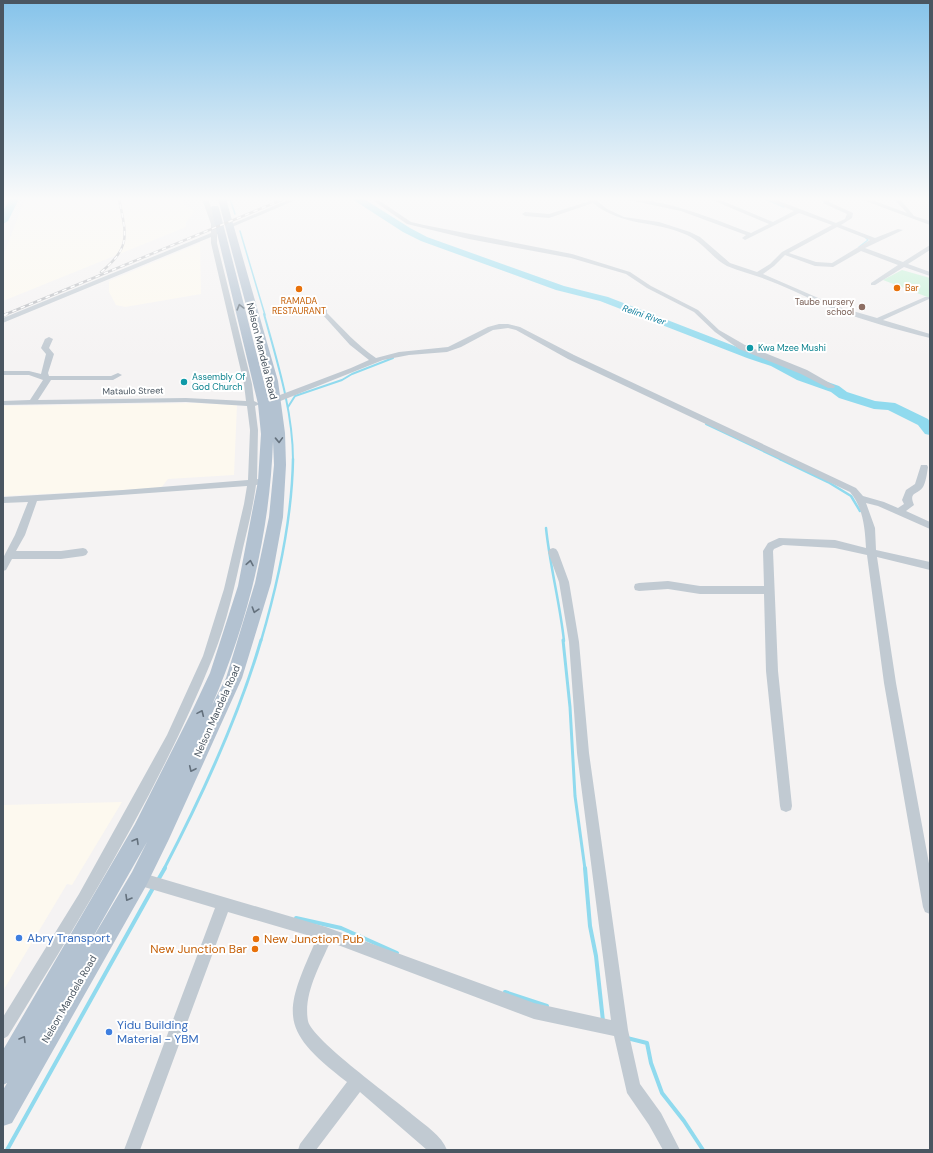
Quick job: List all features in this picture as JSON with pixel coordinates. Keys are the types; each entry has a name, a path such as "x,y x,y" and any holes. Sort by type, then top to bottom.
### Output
{"main road":[{"name":"Nelson Mandela Road","path":"3,1073 145,824 200,714 255,584 259,481 266,434 263,402 267,360 235,253"},
{"name":"Nelson Mandela Road","path":"3,1114 139,879 234,678 255,584 276,517 279,483 279,432 263,402"}],"street":[{"path":"3,320 167,253"},
{"path":"230,253 241,353 263,402 354,370 363,364 374,360 389,356 451,349 492,328 511,325 571,357 853,490 860,498 870,528 871,552 890,683 930,907"},
{"path":"555,253 572,256 628,273 649,287 696,311 717,331 742,347 804,372 831,386"},
{"path":"715,253 728,264 758,274 837,308 930,336"},
{"path":"758,274 772,265 784,253 816,264 828,265 839,262 855,253"},
{"path":"872,253 930,274"},
{"path":"873,284 921,253"},
{"path":"877,321 926,298"},
{"path":"325,308 324,313 342,334 358,350 374,360"},
{"path":"32,403 46,383 44,373 50,354 45,348 49,339"},
{"path":"3,373 30,373 46,378 80,379 113,378 118,375"},
{"name":"Mataulo Street","path":"3,403 186,400 263,402"},
{"path":"898,512 909,505 907,500 909,492 920,486 924,467"},
{"path":"3,500 130,492 259,481 249,504 229,589 208,656 171,739 95,879 3,1031"},
{"path":"3,568 20,534 34,498"},
{"path":"860,498 881,504 930,526"},
{"path":"786,806 772,671 768,551 771,546 776,542 782,541 835,544 930,566"},
{"path":"10,555 61,555 83,552"},
{"path":"553,552 564,582 574,642 583,754 620,1030 633,1087 655,1119 672,1150"},
{"path":"639,587 668,585 700,590 770,590"},
{"path":"139,879 326,934 534,1010 620,1030"},
{"path":"132,1150 224,903"},
{"path":"326,934 302,995 299,1007 303,1030 310,1039 358,1081 417,1129 439,1150"},
{"path":"306,1150 358,1081"}],"shaded area":[{"path":"4,253 122,253 3,301"},
{"path":"177,253 200,253 201,294 125,307 116,305 109,292 109,281"},
{"path":"195,403 237,405 234,475 168,479 161,488 3,496 3,406"},
{"name":"Abry Transport","path":"122,802 72,885 67,884 3,991 3,805"}],"green space":[{"path":"902,270 930,278 930,298 883,280"}],"waterway":[{"path":"246,253 265,315"},
{"name":"Relini River","path":"462,253 560,288 604,299 751,356 775,363 801,377 835,389 843,395 874,405 891,406 923,422 930,431"},
{"path":"264,314 279,368 287,405 293,460"},
{"path":"288,407 295,396 342,380 352,374 393,358"},
{"name":"Relini River","path":"923,422 930,422"},
{"path":"706,424 782,460"},
{"path":"780,459 828,482 851,496 860,511"},
{"path":"261,641 283,552 290,505 293,460"},
{"path":"546,528 564,641"},
{"path":"164,869 192,814 218,757 252,670 261,640"},
{"path":"563,640 570,707 575,796 585,869"},
{"path":"158,880 165,868"},
{"path":"585,868 590,926 596,956 603,1021"},
{"path":"7,1150 153,888"},
{"path":"296,918 341,928 397,953"},
{"path":"505,992 547,1006"},
{"path":"627,1038 647,1043 651,1063 662,1093 684,1121 703,1150"}],"railway":[{"path":"101,272 119,253"},
{"path":"4,315 154,253"},
{"path":"3,316 7,314"}],"place":[{"name":"Bar","path":"897,288"},
{"name":"RAMADA RESTAURANT","path":"299,289"},
{"name":"Taube nursery school","path":"862,307"},
{"name":"Kwa Mzee Mushi","path":"750,348"},
{"name":"Assembly Of God Church","path":"184,382"},
{"name":"Abry Transport","path":"19,938"},
{"name":"New Junction Pub","path":"256,939"},
{"name":"New Junction Bar","path":"255,949"},
{"name":"Yidu Building Material - YBM","path":"109,1032"}]}
